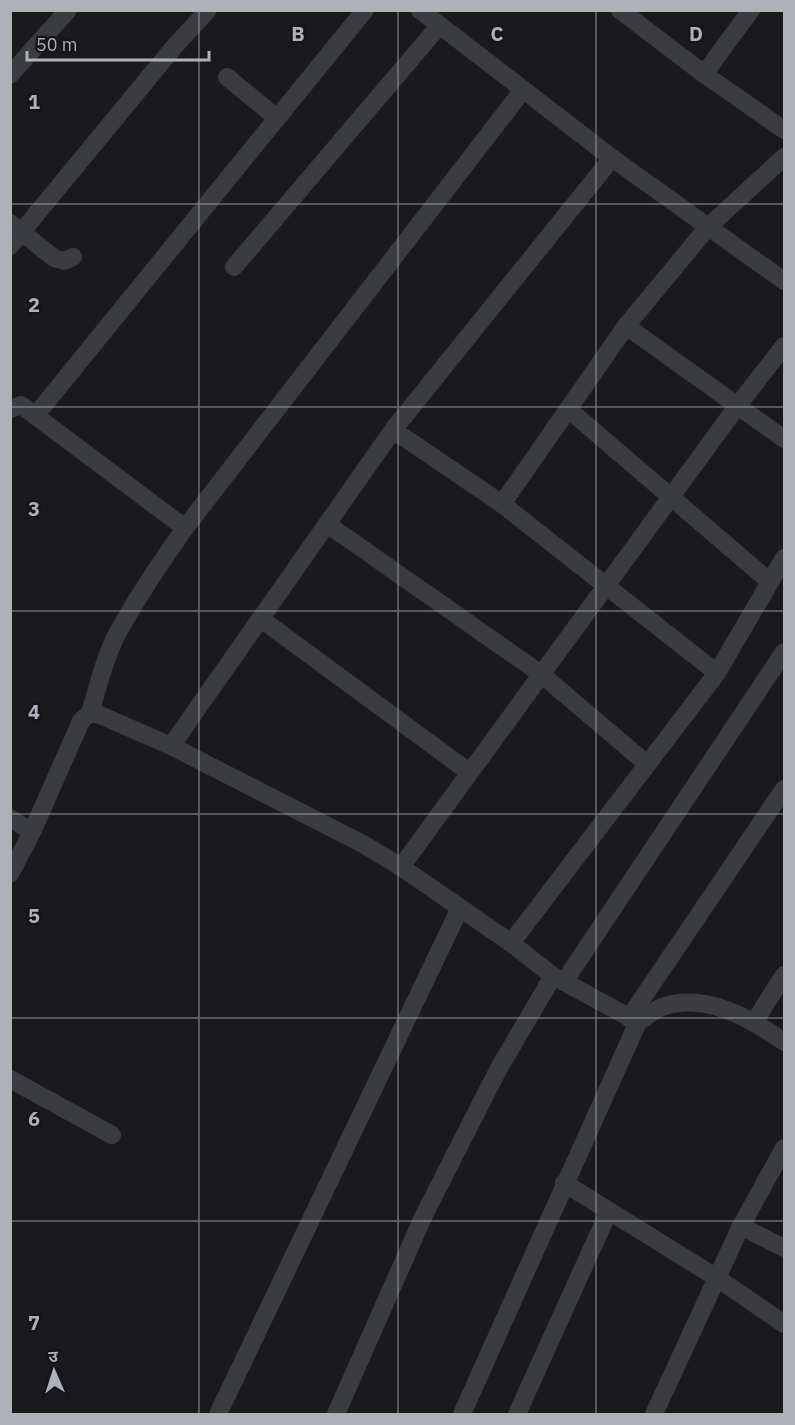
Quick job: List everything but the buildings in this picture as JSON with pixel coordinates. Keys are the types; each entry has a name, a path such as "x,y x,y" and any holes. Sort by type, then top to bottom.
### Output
{"street":[{"path":"10,75 68,10"},
{"path":"73,257 63,261 54,258 14,234 174,46 208,10"},
{"path":"35,416 365,10"},
{"path":"420,10 612,158 784,281"},
{"path":"620,10 704,74 784,130"},
{"path":"704,74 751,10"},
{"path":"234,267 439,26"},
{"path":"227,77 277,118"},
{"path":"10,874 32,832 75,732 81,721 90,713 103,669 117,636 155,571 185,528 523,90"},
{"path":"171,746 393,430 612,158"},
{"path":"502,504 626,326 708,227 784,158"},
{"path":"626,326 784,439"},
{"path":"401,867 670,497 784,346"},
{"path":"10,409 21,405 185,528"},
{"path":"568,409 769,581"},
{"path":"393,430 502,504 717,672"},
{"path":"327,524 541,674 647,764"},
{"path":"511,943 717,672 784,558"},
{"path":"261,619 469,772"},
{"path":"336,1414 424,1215 498,1070 784,652"},
{"path":"90,713 100,714 171,746 330,826 401,867 559,979 633,1020"},
{"path":"462,1414 633,1020 784,789"},
{"path":"10,818 32,832"},
{"path":"218,1414 460,908"},
{"path":"755,1021 784,975"},
{"path":"633,1020 661,1007 690,1002 723,1009 755,1021 784,1042"},
{"path":"10,1078 112,1135"},
{"path":"654,1414 741,1226 784,1148"},
{"path":"564,1183 717,1278 784,1324"},
{"path":"517,1414 609,1211"},
{"path":"741,1226 784,1248"}]}
